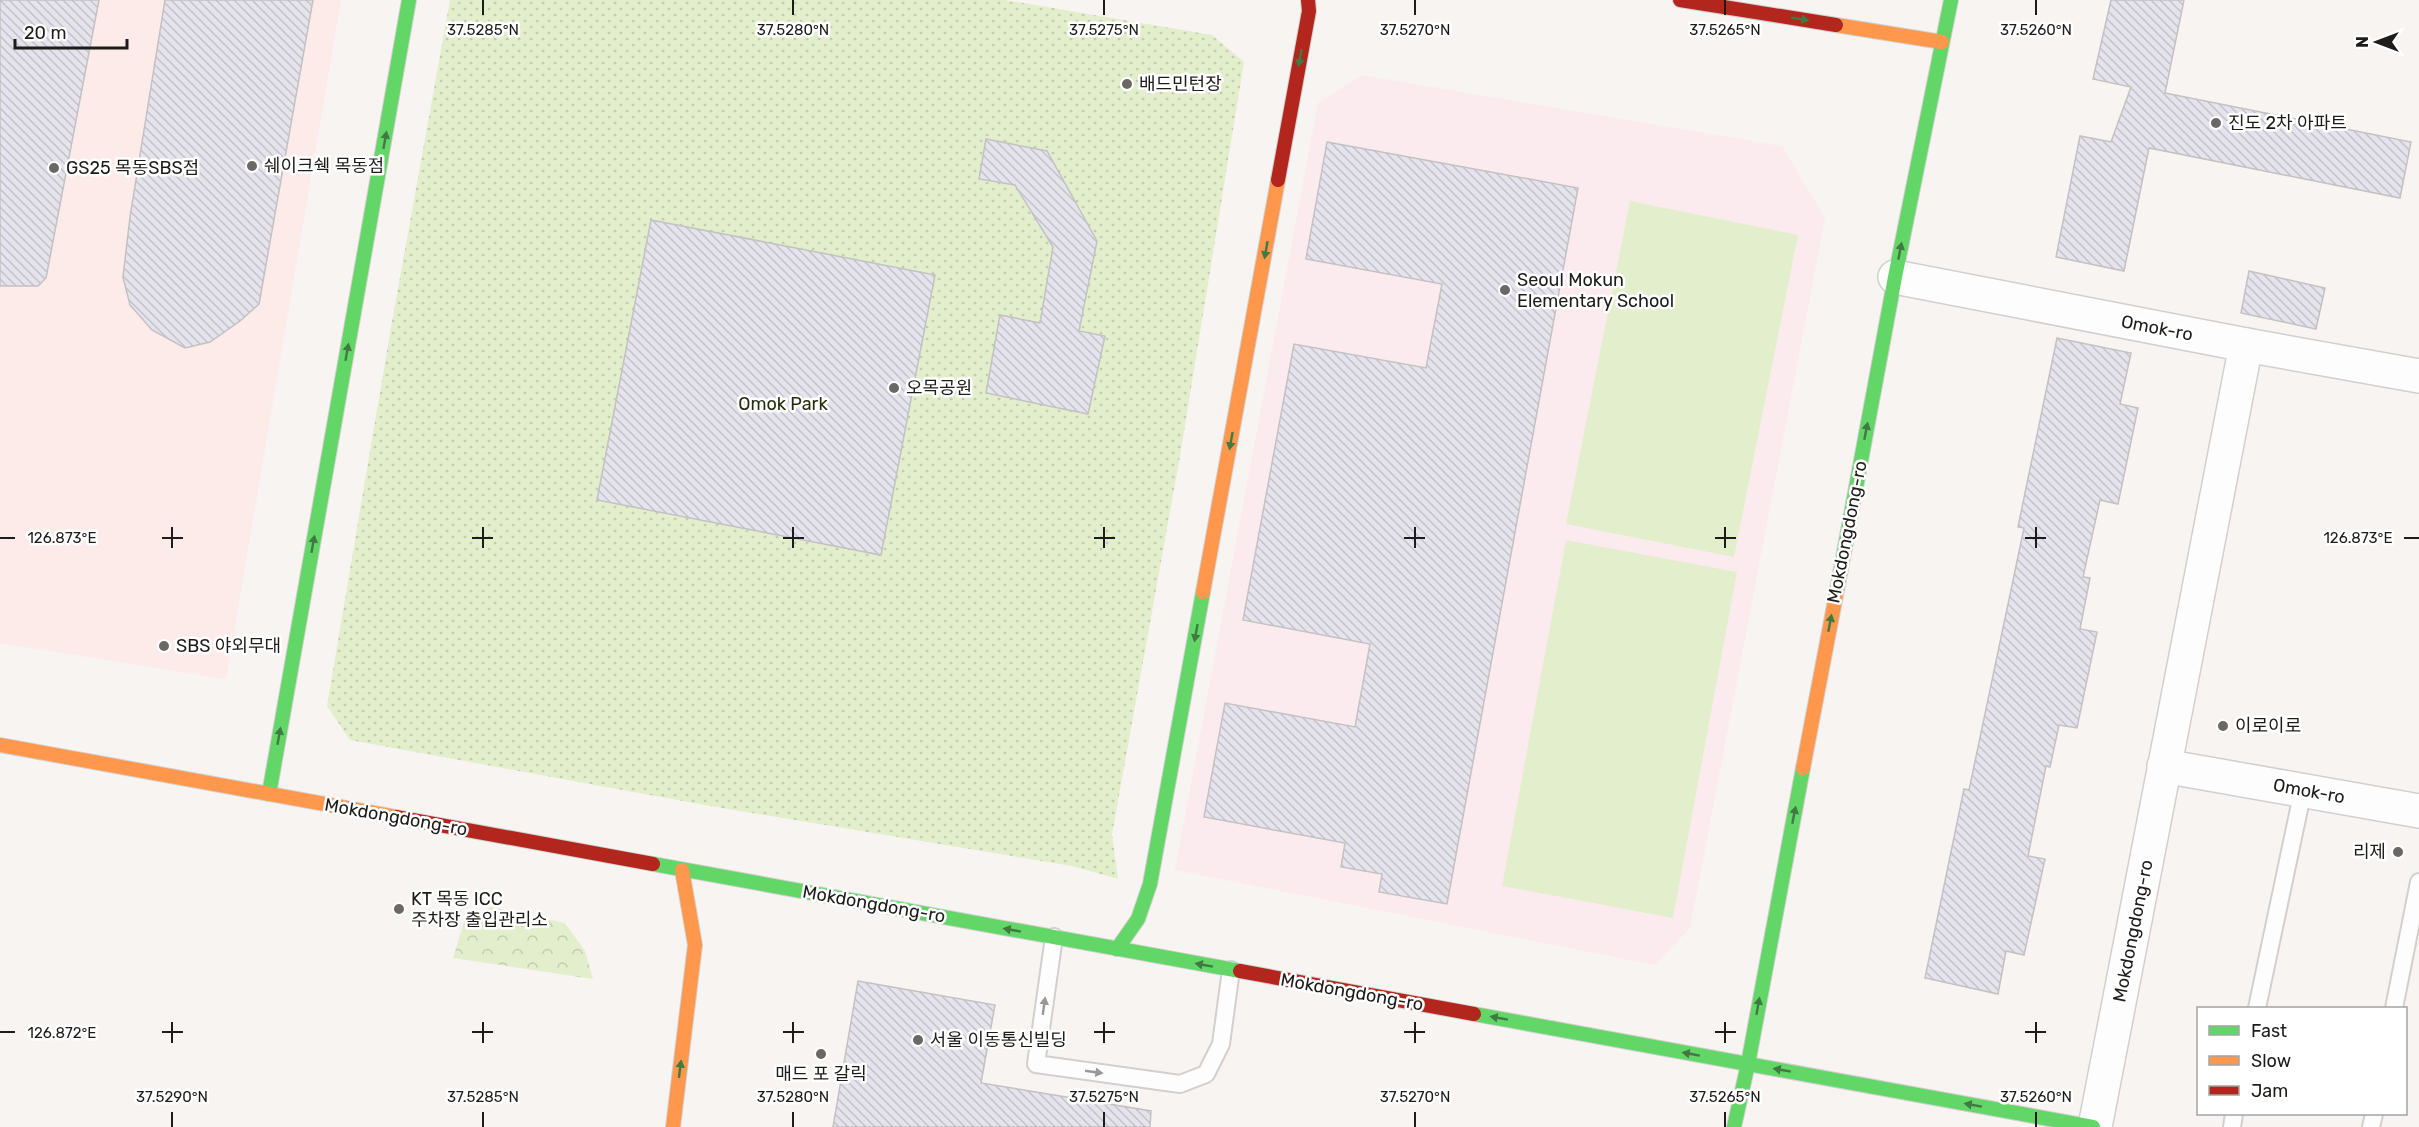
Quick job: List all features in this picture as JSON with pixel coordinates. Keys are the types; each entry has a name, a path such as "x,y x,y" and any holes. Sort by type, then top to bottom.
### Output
{"street":[{"path":"269,794 409,0"},
{"path":"1117,949 1138,919 1150,884 1309,11 1308,0"},
{"path":"1680,0 1942,42"},
{"name":"Mokdongdong-ro","path":"1748,1064 1895,277 1951,0"},
{"name":"Omok-ro","path":"1895,277 2419,376"},
{"name":"Mokdongdong-ro","path":"0,745 2094,1127 2246,345"},
{"name":"Omok-ro","path":"2164,766 2419,811"},
{"path":"673,1127 695,945 682,870"},
{"path":"1734,1127 1748,1064"}],"lane":[{"path":"2257,1007 2303,790"},
{"path":"2394,1007 2419,882"},
{"path":"1054,937 1036,1064 1180,1084 1206,1074 1221,1044 1231,970"}],"shaded area":[{"path":"0,0 341,0 226,679 0,643"},
{"path":"1362,75 1782,146 1825,218 1690,928 1655,965 1175,870 1318,103"}],"green space":[{"name":"Omok Park","path":"450,0 1005,0 1212,35 1244,62 1180,456 1112,834 1118,879 1072,866 710,806 350,740 327,706 390,333"},
{"path":"1630,201 1798,235 1734,557 1566,524"},
{"path":"1566,540 1737,572 1673,918 1502,886"},
{"path":"490,907 565,923 585,951 593,979 453,958 464,922"}],"building":[{"path":"0,0 99,0 46,278 38,286 0,286"},
{"path":"165,0 313,0 259,304 210,342 185,348 152,330 130,305 123,277 130,217"},
{"name":"진도 2차 아파트","path":"2111,0 2184,0 2165,93 2411,142 2400,198 2149,148 2124,271 2056,257 2080,136 2111,142 2131,87 2093,79"},
{"path":"986,139 1047,151 1097,241 1079,331 1105,336 1088,414 986,393 1000,315 1040,323 1053,247 1015,185 979,179"},
{"path":"1327,142 1578,188 1447,904 1379,892 1382,874 1341,867 1345,843 1204,817 1225,703 1355,727 1370,644 1243,620 1294,344 1426,368 1442,284 1306,259"},
{"path":"651,220 935,275 881,555 597,500"},
{"path":"2249,271 2325,288 2316,329 2241,313"},
{"path":"2057,338 2131,353 2120,404 2138,408 2118,504 2100,500 2083,577 2090,578 2080,629 2097,632 2077,728 2059,725 2050,767 2046,766 2028,856 2045,859 2024,955 2006,951 1998,994 1925,978 1964,789 1969,790 2024,528 2018,527"},
{"name":"서울 이동통신빌딩","path":"858,981 995,1005 981,1083 1151,1111 1150,1127 833,1127"}],"traffic: fast":[{"path":"269,794 409,0"},
{"path":"1837,590 1895,277 1951,0"},
{"path":"1117,949 1138,919 1150,884 1203,592"},
{"path":"1734,1127 1748,1064 1803,768"},
{"path":"653,864 1240,971"},
{"path":"1474,1014 2093,1127"}],"traffic: slow":[{"path":"1836,25 1942,42"},
{"path":"1203,592 1278,180"},
{"path":"1803,768 1837,590"},
{"path":"0,745 396,817"},
{"path":"673,1127 695,945 682,870"}],"traffic: jam":[{"path":"1278,180 1309,11 1308,0"},
{"path":"1680,0 1836,25"},
{"path":"396,817 653,864"},
{"path":"1240,971 1474,1014"}],"place":[{"name":"배드민턴장","path":"1127,84"},
{"name":"진도 2차 아파트","path":"2216,123"},
{"name":"쉐이크쉑 목동점","path":"252,166"},
{"name":"GS25 목동SBS점","path":"54,168"},
{"name":"Seoul Mokun Elementary School","path":"1505,290"},
{"name":"오목공원","path":"894,388"},
{"name":"SBS 야외무대","path":"164,646"},
{"name":"이로이로","path":"2223,726"},
{"name":"리제","path":"2398,852"},
{"name":"KT 목동 ICC 주차장 출입관리소","path":"399,909"},
{"name":"서울 이동통신빌딩","path":"918,1040"},
{"name":"매드 포 갈릭","path":"821,1054"}]}
